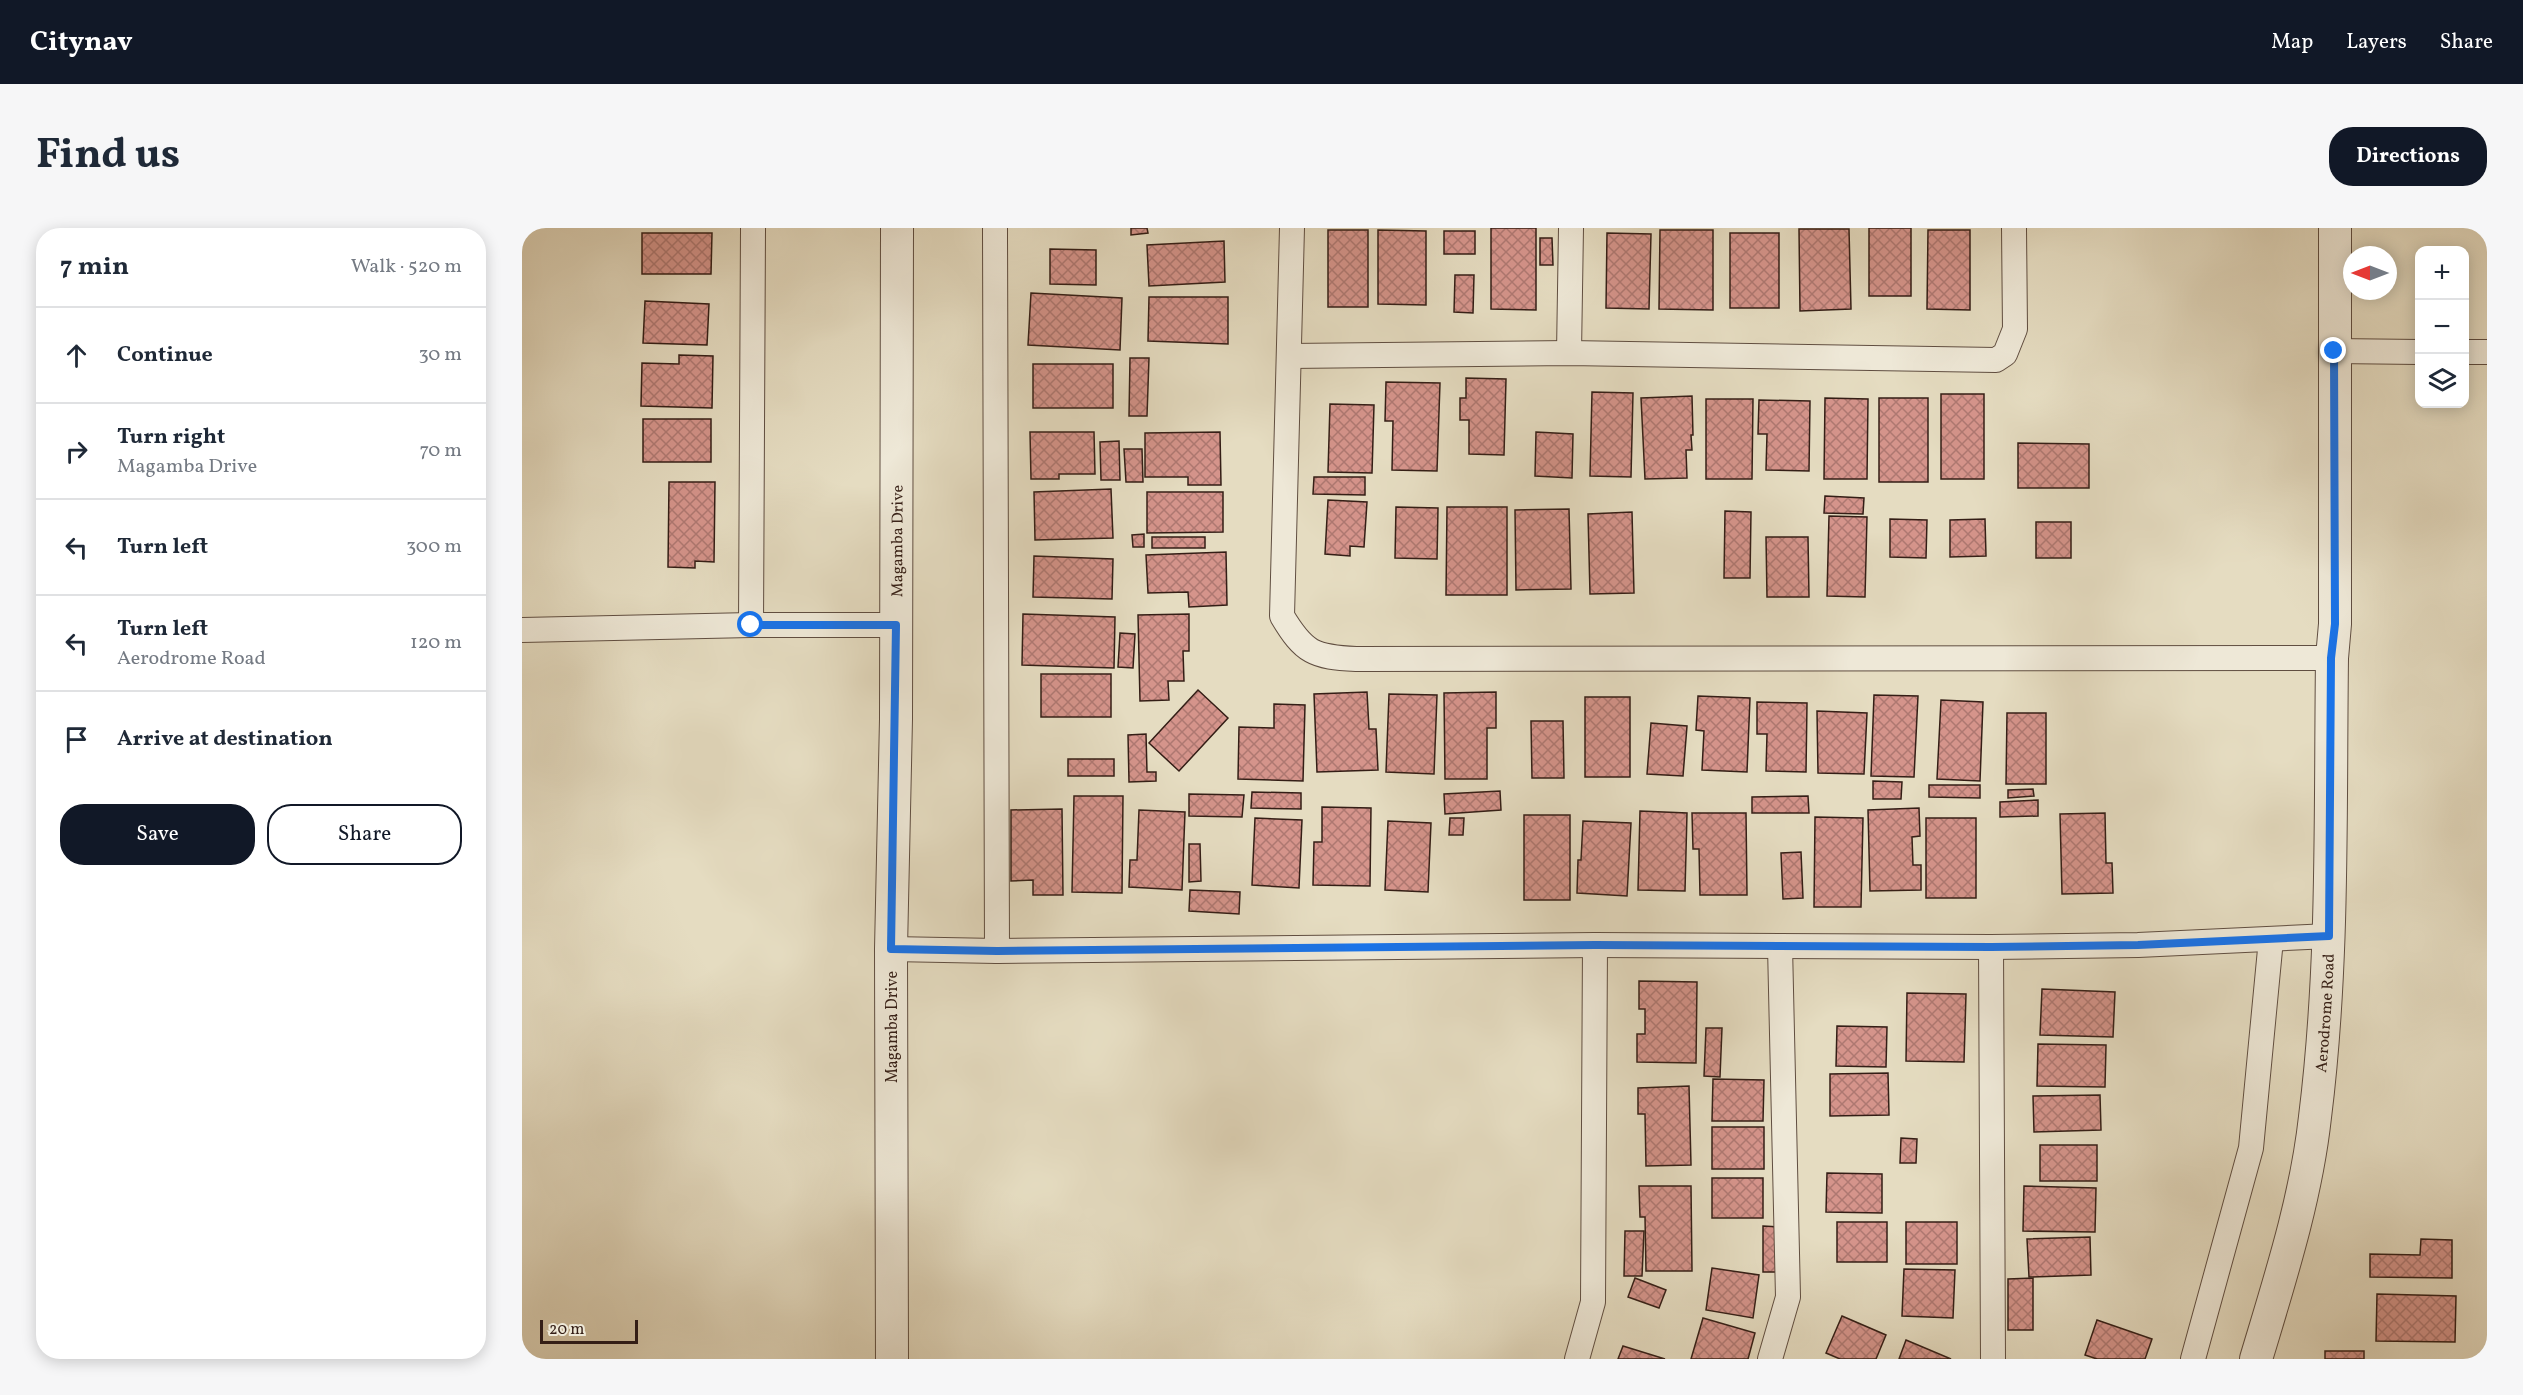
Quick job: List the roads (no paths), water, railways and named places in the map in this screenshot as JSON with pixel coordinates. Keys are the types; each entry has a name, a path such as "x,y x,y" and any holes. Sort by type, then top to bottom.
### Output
{"street":[{"path":"751,625 753,228"},
{"name":"Magamba Drive","path":"892,1359 891,949 896,625 897,228"},
{"path":"995,228 997,951"},
{"path":"1292,228 1282,616 1296,640 1312,651 1327,657 1356,659 2331,658"},
{"path":"1569,353 1571,228"},
{"path":"1289,356 1569,353 1996,360 2006,354 2015,329 2014,228"},
{"name":"Aerodrome Road","path":"2256,1359 2291,1243 2315,1118 2329,936 2331,658 2335,624 2335,228"},
{"path":"2334,351 2415,351"},
{"path":"2469,352 2487,352"},
{"path":"522,630 751,625 896,625"},
{"path":"891,949 997,951 1595,945 1991,947 2138,945 2329,936"},
{"path":"2193,1359 2251,1148 2271,939"},
{"path":"1577,1359 1593,1302 1595,945"},
{"path":"1770,1359 1788,1297 1780,946"},
{"path":"1991,947 1993,1359"}]}
